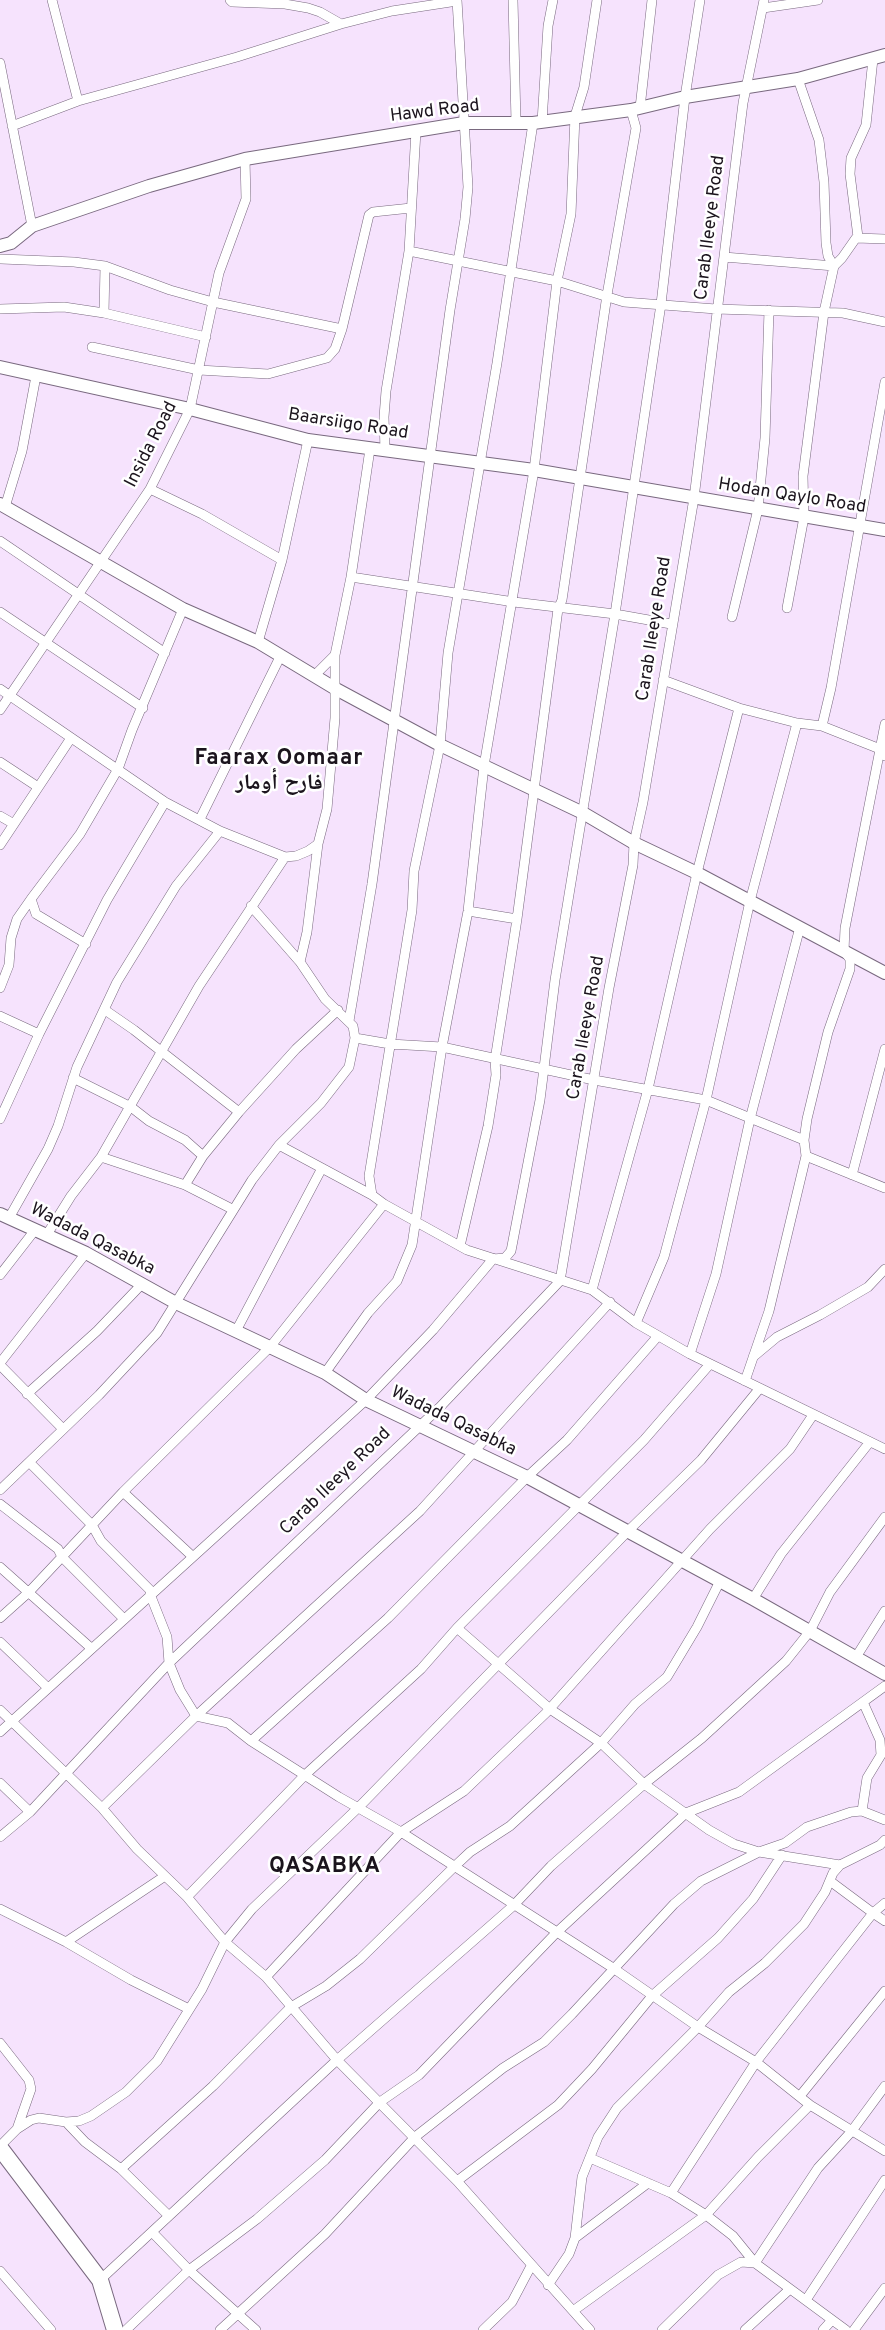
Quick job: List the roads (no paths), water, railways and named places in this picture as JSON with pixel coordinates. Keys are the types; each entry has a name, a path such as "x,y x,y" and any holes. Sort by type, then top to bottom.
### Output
{"highway":[{"path":"0,2147 100,2280 115,2330"}],"street":[{"path":"52,0 78,101"},
{"path":"230,0 232,2 285,4 308,8 320,12 341,24"},
{"path":"12,126 78,101 237,57 341,24 392,10 457,0 468,187 372,884 349,1021"},
{"path":"513,0 516,122"},
{"path":"372,1195 369,1176 412,910 414,871 440,745 446,672 458,592 481,464 510,270 537,122 548,26 553,0"},
{"path":"325,1372 368,1313 397,1281 412,1244 442,1046 468,911 484,766 514,602 534,470 558,281 571,214 575,116 584,87 597,0"},
{"path":"460,1246 488,1126 496,1075 495,1060 517,919 558,608 562,600 607,295 636,128 635,109 652,0"},
{"path":"0,1732 151,1593 366,1400 433,1330 494,1259 501,1259 509,1255 514,1238 544,1070 554,980 615,614 661,304 686,97 700,0"},
{"path":"763,4 818,0"},
{"name":"Carab Ileeye Road","path":"0,1837 30,1812 66,1771 169,1663 440,1407 560,1281 633,865 634,843 643,802 671,624 694,498 716,309 747,87 763,4"},
{"path":"787,608 804,516 802,476 824,312 834,266 858,237 850,174 851,158 866,125 879,57"},
{"name":"Hawd Road","path":"3,253 32,226 149,186 245,159 464,123 537,122 635,109 686,97 798,79 879,57"},
{"path":"0,62 32,226"},
{"path":"798,79 819,140 824,182 826,243 830,261 834,266"},
{"path":"385,451 384,418 386,391 410,251 416,131"},
{"name":"Insida Road","path":"0,710 102,564 150,489 190,409 219,273 246,199 245,159"},
{"path":"92,347 198,370 268,374 320,360 331,354 342,329 369,215 373,212 411,208"},
{"path":"858,237 885,239"},
{"path":"410,251 558,281 607,295 624,302 716,309 824,312 885,322"},
{"path":"3,253 105,266 162,288 213,302 342,329"},
{"path":"724,257 834,266"},
{"path":"104,313 105,266"},
{"path":"0,309 64,307 104,313 206,337"},
{"path":"732,617 758,509 765,438 769,310"},
{"name":"Baarsiigo Road","path":"0,367 190,409 308,440 534,470 694,498"},
{"path":"36,376 22,451 2,505 69,542 102,564 184,609 258,642 336,689 440,745 583,813 634,843 697,873 885,973"},
{"path":"822,726 831,688 885,382"},
{"path":"258,642 282,560 308,440"},
{"path":"300,962 307,932 318,844 328,800 336,689 335,655 351,577 370,449"},
{"path":"150,489 202,514 282,560"},
{"name":"Hodan Qaylo Road","path":"694,498 885,530"},
{"path":"0,541 165,652"},
{"path":"351,577 514,602 615,614 671,624"},
{"path":"0,988 8,972 11,938 17,919 80,834 118,769 132,730 184,609"},
{"path":"0,612 46,645 143,708"},
{"path":"314,676 335,655"},
{"path":"200,819 280,657"},
{"path":"663,680 739,708 797,723 822,726 882,752"},
{"path":"0,690 165,802 220,831 285,857 296,856 318,844"},
{"path":"592,1290 648,1090 697,873 739,708"},
{"path":"636,1323 664,1257 706,1100 750,901 797,723"},
{"path":"745,1381 769,1311 806,1156 804,1140 807,1119 828,1032 850,970 850,959 844,951 845,928 882,752 885,724"},
{"path":"0,845 71,738"},
{"path":"0,762 38,787"},
{"path":"0,1118 38,1034 107,900 165,802"},
{"path":"0,816 14,824"},
{"path":"4,1216 55,1134 73,1078 117,982 176,886 220,831"},
{"path":"0,1275 40,1233 101,1157 200,986 285,857"},
{"path":"31,899 36,914 86,944"},
{"path":"0,1490 30,1463 151,1339 176,1303 232,1209 279,1145 321,1103 349,1067 355,1031 349,1021 325,999 300,962 251,906"},
{"path":"468,911 517,919"},
{"path":"690,1354 716,1274 750,1119 800,927"},
{"path":"105,1010 134,1030 162,1054 239,1112"},
{"path":"185,1185 203,1156 239,1112 296,1049 338,1010"},
{"path":"0,1016 38,1034"},
{"path":"355,1038 390,1044 442,1046 495,1060 706,1100 804,1140"},
{"path":"852,1175 885,1049"},
{"path":"73,1078 131,1107 156,1125 185,1140 203,1156"},
{"path":"279,1145 372,1195 384,1204 460,1246 494,1259 592,1290 636,1323 690,1354 869,1443 885,1449"},
{"path":"806,1156 885,1188"},
{"path":"101,1157 185,1185 232,1209"},
{"path":"236,1331 322,1168"},
{"path":"0,1618 29,1592 123,1492 270,1347 384,1204"},
{"name":"Wadada Qasabka","path":"4,1216 86,1254 176,1303 325,1372 366,1400 473,1453 527,1477 810,1630 885,1674"},
{"path":"62,1429 0,1364 86,1254"},
{"path":"753,1358 777,1336 820,1316 868,1287 885,1269"},
{"path":"27,1394 97,1331 142,1284"},
{"path":"102,1808 196,1716 420,1511 610,1302"},
{"path":"251,1741 388,1618 527,1477 567,1440 658,1336"},
{"path":"187,1897 305,1774 421,1669 458,1628 644,1440 710,1364"},
{"path":"16,2129 39,2118 66,2122 79,2121 91,2116 126,2092 156,2061 202,1989 225,1942 252,1909 359,1807 628,1531 701,1460 760,1388"},
{"path":"266,1977 401,1832 464,1791 550,1710 682,1560 790,1449 813,1415"},
{"path":"753,1599 780,1554 869,1443"},
{"path":"30,1463 92,1525 101,1541 151,1593 167,1637 169,1663 180,1690 196,1716 228,1723 251,1741 401,1832 556,1934 613,1968 698,2027 756,2062 810,2105 850,2132 885,2151"},
{"path":"123,1492 192,1556"},
{"path":"0,1504 58,1549 62,1557 124,1619"},
{"path":"100,2280 337,2060 513,1906 552,1866 644,1784 702,1738 786,1661 810,1630 830,1592 885,1518"},
{"path":"0,1566 91,1648"},
{"path":"121,2169 213,2086 291,2007 326,1986 360,1959 470,1852 510,1826 601,1743 635,1704 667,1677 697,1627 720,1581"},
{"path":"856,1657 885,1611"},
{"path":"458,1628 550,1710 601,1743 644,1784 709,1830 734,1844 759,1852 840,1865"},
{"path":"0,1642 48,1688"},
{"path":"126,2330 189,2270 257,2219 325,2160 380,2102 419,2075 556,1934 686,1813 739,1792 885,1686"},
{"path":"862,1811 868,1778 881,1754 883,1739 863,1702"},
{"path":"0,1710 66,1771 102,1808 137,1848 187,1897 225,1942 266,1977 337,2060 457,2181 590,2330"},
{"path":"0,1783 30,1812"},
{"path":"220,2330 325,2234 415,2137 503,2068 544,2042 674,1904 701,1881 759,1852 785,1843 807,1828 837,1815 862,1811 885,1820"},
{"path":"548,2284 569,2254 575,2238 582,2177 598,2136 617,2108 698,2027 728,1992 765,1963 804,1924 830,1882 833,1873 840,1865 880,1845 885,1840"},
{"path":"457,2181 558,2105 592,2069 652,1996 718,1938 753,1899 782,1855"},
{"path":"66,1942 165,1876"},
{"path":"830,1882 885,1920"},
{"path":"671,2193 756,2062 873,1913 885,1903"},
{"path":"0,1909 66,1942 131,1980 189,2009"},
{"path":"800,2096 885,1991"},
{"path":"0,2043 29,2080 31,2089 16,2129 0,2147"},
{"path":"755,2263 818,2168 850,2132 885,2086"},
{"path":"573,2311 706,2215 758,2156 810,2105"},
{"path":"66,2122 85,2142 121,2169 169,2216"},
{"path":"590,2158 671,2193 706,2215 733,2236 755,2263 846,2330"},
{"path":"806,2300 885,2180"},
{"path":"575,2238 648,2183"},
{"path":"152,2232 189,2270 256,2330"},
{"path":"662,2330 718,2274 741,2262 755,2263"},
{"path":"483,2330 512,2302 531,2266"},
{"path":"0,2271 51,2330"},
{"path":"745,2330 790,2288"},
{"path":"854,2330 885,2288"},
{"path":"823,2330 832,2320"}],"district":[{"name":"Faarax Oomaar فارح أومار","path":"279,772"},
{"name":"QASABKA","path":"325,1868"}]}
